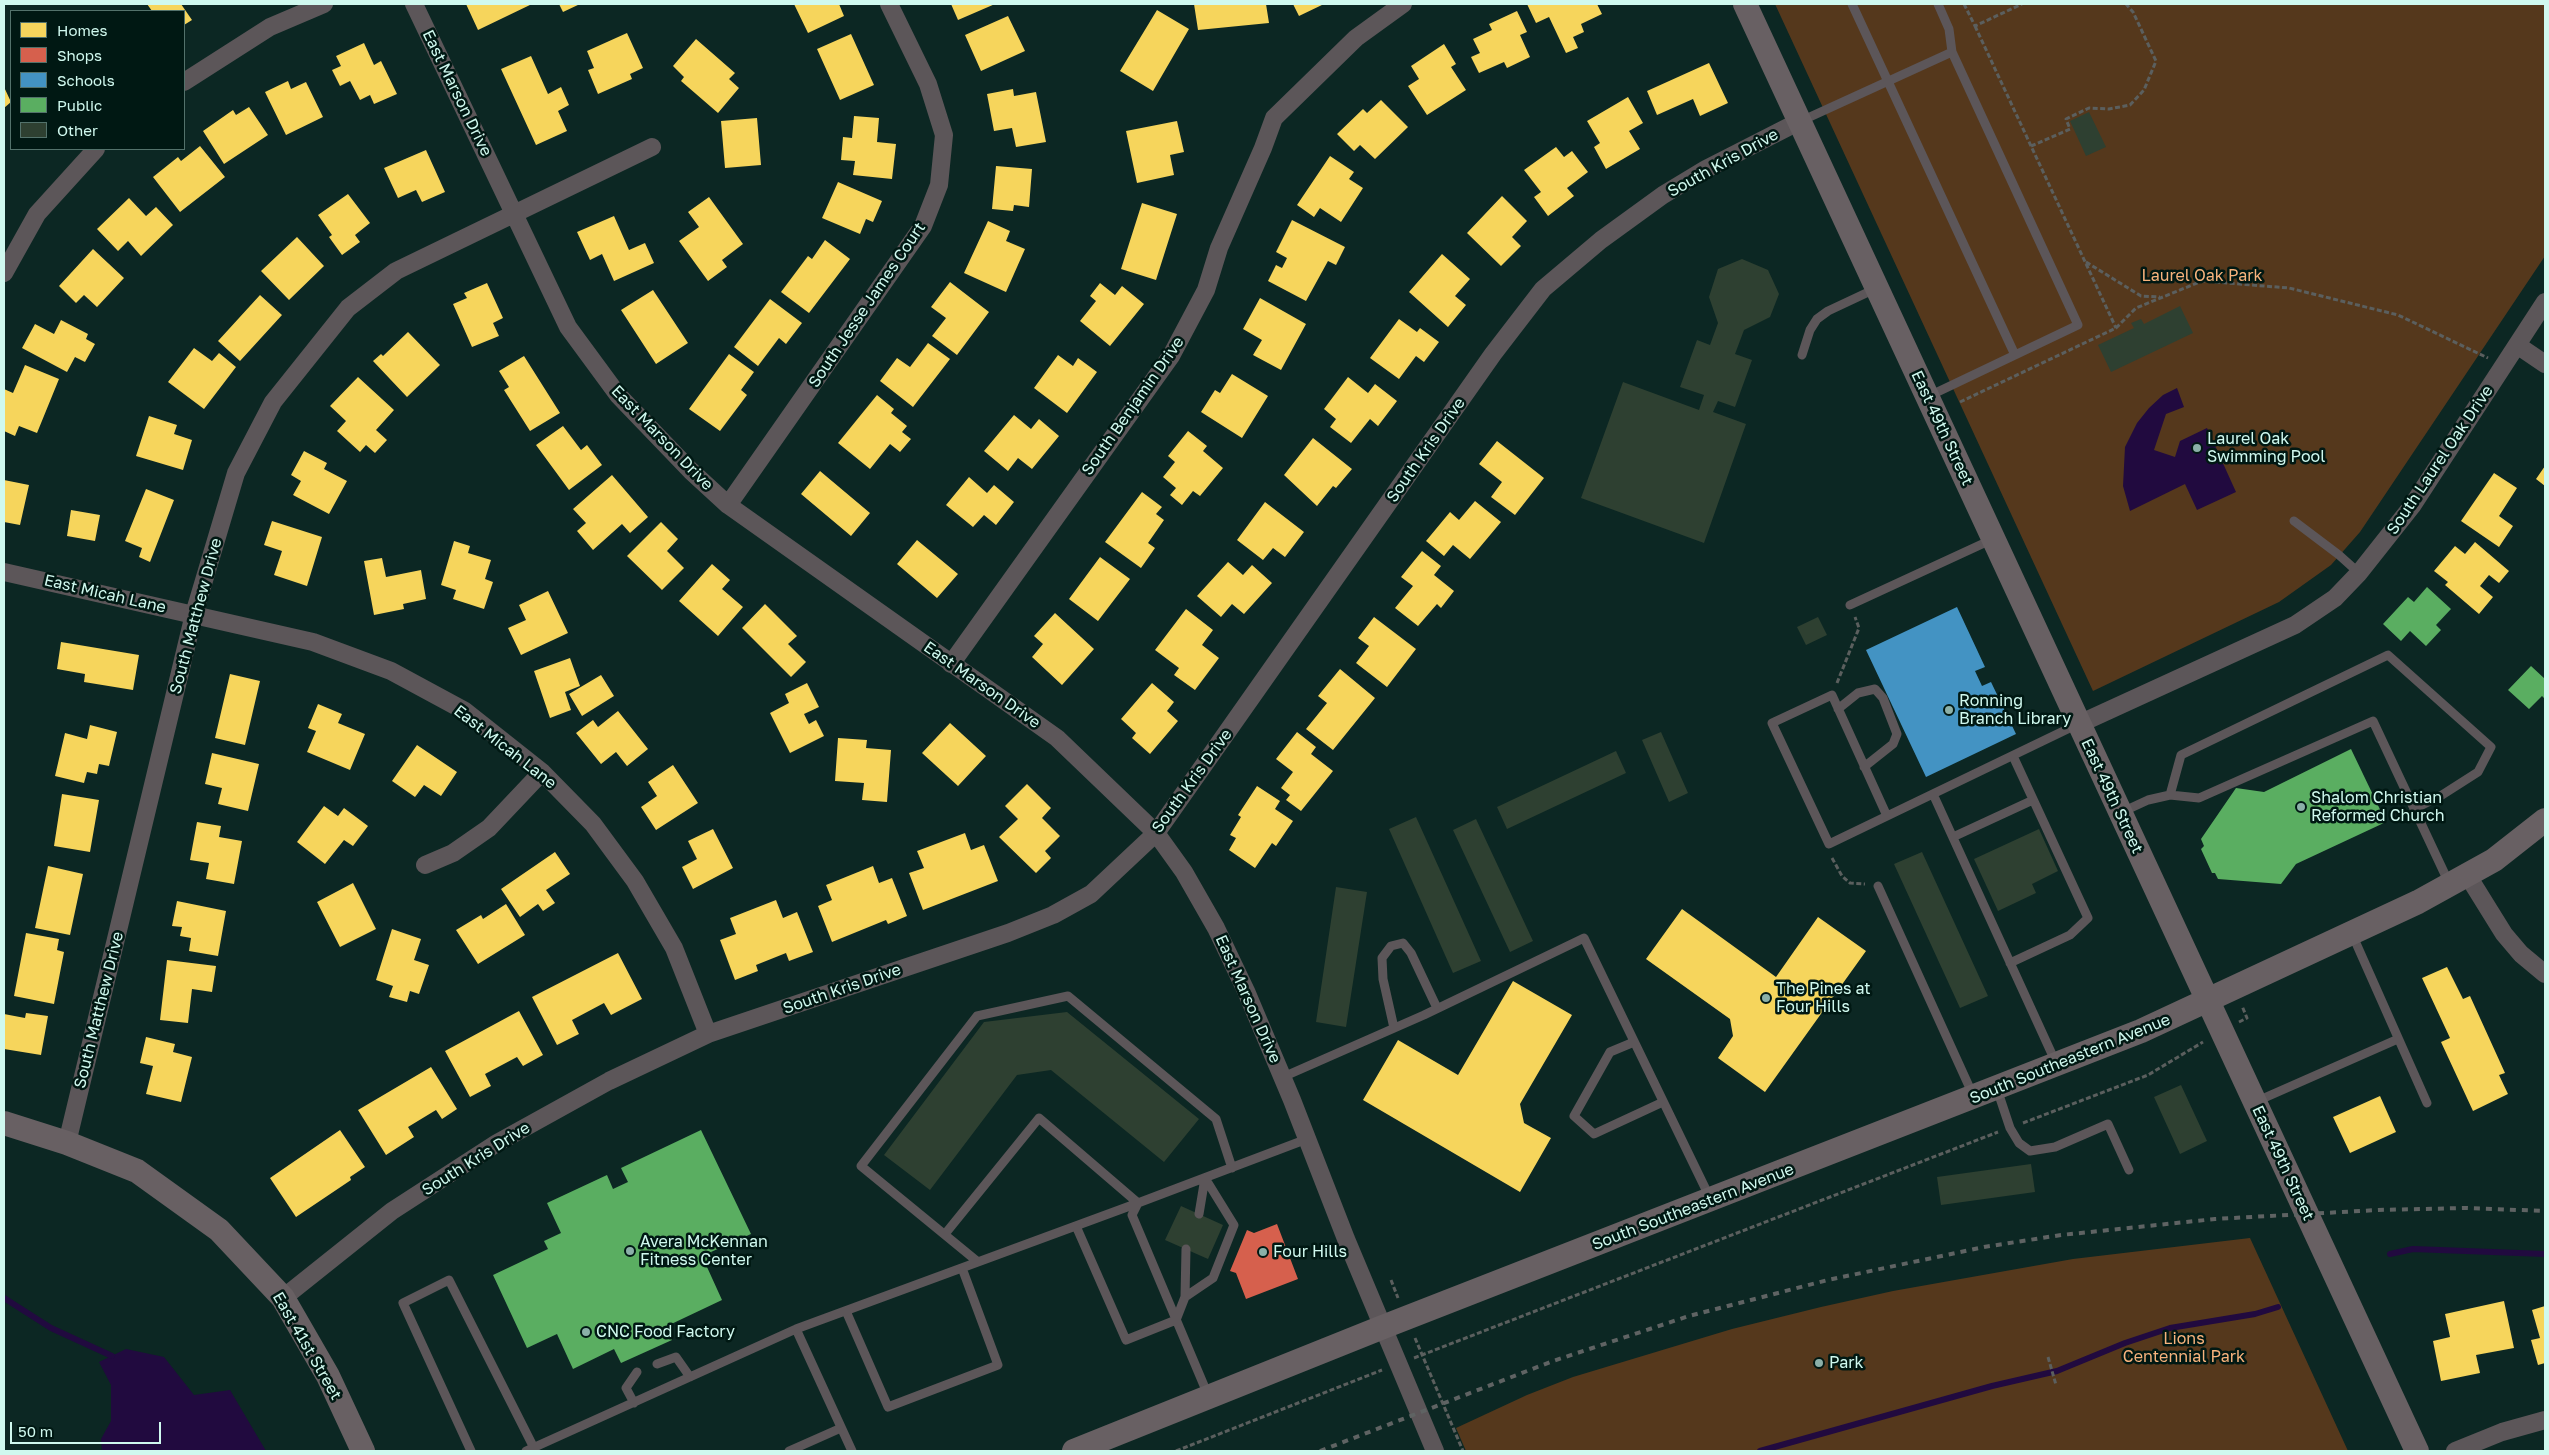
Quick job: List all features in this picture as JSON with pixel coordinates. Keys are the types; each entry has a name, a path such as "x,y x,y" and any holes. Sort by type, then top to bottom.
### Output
{"street":[{"path":"185,81 270,27 324,4"},
{"name":"East Marson Drive","path":"414,4 568,327 618,395 691,471 728,505 1057,738 1156,833 1184,872 1216,928 1246,991 1283,1077 1346,1239 1435,1451"},
{"name":"South Jesse James Court","path":"728,505 923,226 939,185 944,135 928,84 889,4"},
{"name":"South Benjamin Drive","path":"951,664 1171,356 1206,290 1219,248 1274,118 1356,38 1403,4"},
{"name":"East 49th Street","path":"1745,4 2417,1451"},
{"name":"South Kris Drive","path":"283,1298 392,1211 497,1143 609,1081 708,1034 1008,933 1053,915 1091,894 1156,833 1493,354 1543,288 1601,240 1663,195 1706,169 1800,121"},
{"name":"South Matthew Drive","path":"67,1143 194,614 236,473 274,402 348,308 396,271 652,147"},
{"path":"4,272 36,214 95,150"},
{"name":"South Laurel Oak Drive","path":"2079,724 2296,625 2335,598 2359,573 2412,506 2545,302"},
{"path":"2517,344 2545,364"},
{"name":"East Micah Lane","path":"4,572 313,642 391,671 465,712 542,772 593,824 635,881 674,948 708,1034"},
{"path":"425,866 454,854 489,828 542,772"},
{"name":"South Southeastern Avenue","path":"1074,1451 1383,1326 2057,1066 2208,1001 2352,934 2459,881 2502,855 2545,820"},
{"path":"2459,881 2521,954 2545,974"},
{"name":"East 41st Street","path":"4,1123 67,1143 137,1172 219,1230 283,1298 328,1376 363,1451"},
{"path":"2455,1451 2502,1432 2545,1420"}],"lane":[{"path":"1852,4 2015,355"},
{"path":"1928,397 2078,325 1952,52 1949,28 1938,4"},
{"path":"1800,121 1952,52"},
{"path":"1802,355 1817,319 1828,311 1878,288"},
{"path":"2294,520 2359,573"},
{"path":"1850,605 1993,539"},
{"path":"2170,795 2181,755 2388,655 2491,747 2478,772 2442,795 2414,809"},
{"path":"1838,709 1858,693 1876,690 1883,698 1896,734 1892,744 1864,767"},
{"path":"1887,816 1832,695 1772,723 1829,844 2079,724"},
{"path":"2120,813 2148,800 2170,795 2199,798 2372,721 2414,809 2459,881"},
{"path":"2010,963 2070,936 2088,918 2013,756"},
{"path":"1934,794 2057,1066"},
{"path":"1953,837 2033,800"},
{"path":"1878,886 1974,1098"},
{"path":"2352,934 2427,1103"},
{"path":"1283,1077 1394,1028 1584,938 1711,1200"},
{"path":"1394,1028 1383,979 1382,958 1391,946 1403,943 1411,953 1437,1008"},
{"path":"978,1262 861,1166 977,1016 1068,996 1216,1119 1232,1168"},
{"path":"2254,1102 2398,1039"},
{"path":"1634,1042 1610,1052 1574,1116 1594,1134 1663,1102"},
{"path":"1997,1089 2010,1128 2019,1143 2030,1150 2056,1147 2108,1124 2129,1170"},
{"path":"945,1234 1039,1118 1138,1203"},
{"path":"471,1451 403,1303 449,1280 530,1450 796,1329 1308,1139"},
{"path":"1199,1214 1205,1178"},
{"path":"1185,1297 1213,1278 1234,1225 1205,1178"},
{"path":"1138,1203 1132,1215 1209,1397"},
{"path":"1076,1226 1126,1340 1176,1320 1185,1297 1186,1249"},
{"path":"846,1311 888,1407 998,1365 962,1268"},
{"path":"796,1329 852,1451"},
{"path":"657,1364 676,1357 690,1377"},
{"path":"634,1402 626,1388 637,1372"},
{"path":"789,1451 841,1428"}],"path":[{"path":"1964,4 2116,328"},
{"path":"1975,26 2022,4"},
{"path":"2031,146 2070,129 2066,119 2089,108 2109,109 2130,105 2144,90 2156,61 2133,12 2126,4"},
{"path":"2086,262 2141,296 2164,297"},
{"path":"1960,402 2116,328 2136,308 2202,281 2289,288 2398,315 2503,366"},
{"path":"1832,695 1859,628 1850,605"},
{"path":"1836,841 1832,858 1842,876 1850,883 1878,886"},
{"path":"1176,1451 1398,1363 2148,1075 2221,1030 2247,1018 2234,989"},
{"path":"1391,1280 1463,1451"},
{"path":"2048,1357 2056,1385"}],"green space":[{"name":"Laurel Oak Park","path":"1775,4 2545,4 2545,256 2360,532 2331,565 2279,602 2093,691"},
{"name":"Lions Centennial Park","path":"2250,1238 2348,1451 1466,1451 1456,1428 1527,1395 1573,1377 1732,1329 1821,1307 1893,1291 2073,1259"}],"shaded area":[{"name":"Laurel Oak Swimming Pool","path":"2177,388 2184,407 2166,414 2154,450 2175,457 2180,441 2207,428 2236,492 2197,510 2185,484 2130,511 2123,486 2125,447 2137,423 2149,408 2163,395"},
{"path":"126,1349 164,1357 194,1395 230,1390 266,1451 102,1451 101,1439 111,1421 111,1385 99,1362"}],"building: Homes":[{"path":"147,4 181,4 192,20 185,24 185,10 151,10"},
{"path":"466,4 532,4 478,30"},
{"path":"559,4 580,4 563,12"},
{"path":"794,4 839,4 844,16 808,33"},
{"path":"951,4 995,4 958,20"},
{"path":"1194,4 1266,4 1269,23 1198,30"},
{"path":"1293,4 1324,4 1299,16"},
{"path":"1527,4 1597,4 1602,14 1581,24 1584,32 1573,37 1578,48 1566,53 1549,17 1536,23"},
{"path":"1157,10 1189,29 1153,91 1120,71"},
{"path":"1517,11 1527,32 1520,35 1530,57 1507,68 1504,62 1479,73 1471,57 1480,53 1473,39 1492,30 1489,24"},
{"path":"1008,16 1025,51 981,71 965,35"},
{"path":"627,33 643,68 630,74 632,79 598,94 588,70 594,68 587,51"},
{"path":"851,34 874,85 840,100 817,49"},
{"path":"696,39 735,73 729,79 739,88 718,113 681,81 684,77 673,66"},
{"path":"364,43 374,65 381,61 397,94 374,104 370,95 360,100 350,81 340,86 332,70 341,66 336,56"},
{"path":"1444,44 1456,64 1451,67 1466,90 1427,115 1408,86 1419,79 1411,66"},
{"path":"531,56 548,94 561,87 569,105 558,111 567,131 536,145 501,69"},
{"path":"1709,63 1728,103 1700,116 1693,99 1657,115 1647,91"},
{"path":"288,81 291,89 306,82 323,117 286,135 265,92"},
{"path":"4,87 10,103 4,108"},
{"path":"1013,89 1014,96 1036,92 1046,142 1016,147 1012,128 994,131 987,94"},
{"path":"1628,97 1643,123 1629,131 1640,149 1606,169 1594,147 1600,143 1587,121"},
{"path":"1381,100 1408,127 1375,159 1360,145 1354,151 1337,134 1363,109 1367,113"},
{"path":"249,107 268,135 224,164 203,131 233,110 236,115"},
{"path":"854,116 879,118 877,142 896,144 892,179 853,175 855,161 841,160 843,137 852,138"},
{"path":"757,118 761,165 725,168 721,121"},
{"path":"1177,121 1184,152 1170,155 1174,175 1137,183 1126,131"},
{"path":"200,146 225,177 180,212 153,177 178,157 181,161"},
{"path":"1556,147 1564,157 1572,151 1588,172 1567,188 1574,196 1548,216 1534,197 1541,192 1524,170"},
{"path":"426,150 445,192 422,202 416,190 398,198 384,168"},
{"path":"1330,156 1354,172 1349,179 1363,188 1341,222 1320,208 1314,217 1297,205"},
{"path":"996,166 1032,169 1029,207 1014,205 1013,211 992,209"},
{"path":"838,182 882,201 873,222 866,219 860,234 822,218"},
{"path":"348,194 370,223 355,235 360,242 342,255 329,237 332,235 318,215"},
{"path":"1502,196 1527,221 1512,237 1521,246 1501,266 1467,233"},
{"path":"709,197 743,244 722,260 727,267 708,281 679,241 699,227 688,212"},
{"path":"129,198 146,216 156,207 173,225 141,256 128,241 118,251 97,229"},
{"path":"1142,203 1177,214 1156,280 1121,269"},
{"path":"614,216 629,250 645,243 654,263 614,281 602,254 590,260 577,232"},
{"path":"1292,220 1345,247 1336,265 1328,261 1306,301 1268,281 1276,265 1282,268 1287,258 1276,252"},
{"path":"988,221 1010,231 1006,241 1025,249 1006,292 964,273"},
{"path":"297,237 324,266 289,300 261,271"},
{"path":"825,240 850,259 809,313 781,292 808,256 812,259"},
{"path":"93,249 124,278 97,307 84,295 76,303 59,286"},
{"path":"1442,254 1470,279 1455,296 1466,305 1448,327 1409,292"},
{"path":"950,282 989,312 957,355 932,336 946,318 931,307"},
{"path":"487,283 503,318 493,323 499,336 472,347 453,304 467,298 464,293"},
{"path":"1100,283 1115,295 1122,286 1144,304 1110,346 1080,321 1096,301 1090,296"},
{"path":"653,290 688,343 656,364 621,310"},
{"path":"260,295 282,315 240,361 218,341"},
{"path":"1260,298 1306,324 1281,370 1253,355 1262,340 1243,329"},
{"path":"770,299 802,323 786,344 779,338 758,366 734,347"},
{"path":"1399,319 1417,332 1420,328 1439,342 1424,362 1416,356 1399,379 1370,358"},
{"path":"61,320 88,334 86,339 95,344 85,362 75,357 67,372 22,348 35,324 54,334"},
{"path":"408,332 440,365 407,397 373,361 381,354 383,356"},
{"path":"928,343 950,359 913,407 880,381 897,358 910,367"},
{"path":"194,348 212,361 219,353 236,367 204,409 168,382"},
{"path":"729,354 754,372 741,390 747,395 720,431 689,409"},
{"path":"1058,355 1073,366 1078,358 1097,372 1067,413 1034,388"},
{"path":"524,356 560,413 530,431 504,390 509,387 499,371"},
{"path":"25,365 59,379 37,433 19,426 15,436 4,431 4,389 13,393"},
{"path":"1232,374 1268,396 1242,438 1201,412 1215,390 1220,393"},
{"path":"358,377 394,410 376,430 387,440 375,453 366,445 360,452 337,431 346,421 330,406"},
{"path":"1348,377 1368,393 1375,384 1397,401 1378,426 1370,419 1351,443 1330,427 1336,419 1324,409"},
{"path":"877,395 894,409 891,413 907,426 902,432 911,439 900,452 890,444 870,469 838,443"},
{"path":"1014,415 1031,429 1039,419 1059,436 1032,469 1018,458 1008,471 984,451"},
{"path":"149,416 177,425 174,434 192,440 183,470 136,456"},
{"path":"563,426 581,450 587,445 602,465 569,490 536,445"},
{"path":"1188,431 1207,446 1203,451 1223,468 1200,496 1193,491 1182,505 1170,495 1176,488 1163,477 1175,462 1168,456"},
{"path":"1313,438 1352,469 1336,488 1333,486 1317,506 1284,475"},
{"path":"1497,441 1544,478 1515,515 1491,497 1502,482 1479,464"},
{"path":"304,451 327,463 324,469 347,481 329,514 293,495 301,481 291,475"},
{"path":"2545,466 2545,486 2536,479"},
{"path":"820,471 870,513 851,536 801,494"},
{"path":"2494,473 2517,488 2499,516 2513,526 2499,547 2461,521"},
{"path":"612,475 648,517 630,533 622,524 593,550 577,531 586,523 573,509"},
{"path":"969,477 987,493 994,485 1014,502 996,525 984,515 973,527 946,505"},
{"path":"4,480 29,485 20,525 4,522"},
{"path":"146,489 174,500 150,562 139,557 142,548 125,541"},
{"path":"1142,492 1162,507 1156,514 1164,520 1148,543 1155,548 1141,568 1105,542"},
{"path":"1475,501 1501,522 1470,559 1453,545 1444,556 1426,541 1450,512 1459,520"},
{"path":"1265,502 1304,532 1285,557 1273,548 1263,560 1237,540"},
{"path":"71,510 100,515 95,541 67,536"},
{"path":"272,521 322,537 307,586 274,575 282,551 264,545"},
{"path":"661,522 678,539 667,551 684,568 662,590 627,556"},
{"path":"917,540 958,574 937,598 897,564"},
{"path":"454,541 470,546 468,553 491,560 485,579 493,582 484,609 453,599 456,590 441,585"},
{"path":"2475,542 2509,571 2499,583 2489,575 2480,586 2493,597 2479,614 2445,585 2448,582 2434,571 2455,546 2465,554"},
{"path":"1422,551 1441,566 1434,575 1454,591 1441,608 1437,604 1418,626 1395,608 1413,586 1401,577"},
{"path":"1100,557 1130,579 1098,621 1069,599"},
{"path":"382,558 386,577 421,570 426,599 403,604 404,609 374,615 364,561"},
{"path":"1228,562 1243,575 1252,565 1272,583 1244,614 1232,604 1221,617 1197,596"},
{"path":"712,564 730,580 722,589 743,607 718,636 679,601"},
{"path":"548,591 568,633 521,655 508,628 526,620 519,605"},
{"path":"765,604 797,636 788,644 806,662 791,677 742,628"},
{"path":"1186,609 1213,630 1202,645 1219,658 1195,690 1174,675 1179,668 1155,650"},
{"path":"1055,613 1094,649 1062,685 1032,657 1043,644 1034,636"},
{"path":"1374,617 1416,649 1387,687 1356,663 1369,646 1358,638"},
{"path":"61,642 139,655 133,690 84,682 85,674 57,669"},
{"path":"570,658 580,686 565,692 571,710 550,718 534,671"},
{"path":"1340,669 1375,698 1333,750 1306,729 1327,703 1318,696"},
{"path":"230,674 260,681 245,745 215,738"},
{"path":"601,675 614,696 582,716 569,694"},
{"path":"807,683 819,707 804,714 809,724 816,720 824,736 790,753 770,713 789,703 785,694"},
{"path":"1152,683 1174,702 1167,711 1178,721 1150,754 1132,738 1136,733 1121,719"},
{"path":"318,704 342,714 338,723 365,734 350,770 307,752 316,731 308,728"},
{"path":"618,711 648,749 627,766 616,752 601,764 576,733 593,720 598,727"},
{"path":"950,723 986,756 958,786 922,753"},
{"path":"90,725 117,732 109,766 99,764 97,774 87,772 84,783 55,776 65,733 87,739"},
{"path":"1297,732 1316,747 1311,754 1333,771 1301,811 1286,800 1290,795 1281,788 1293,772 1276,759"},
{"path":"838,738 867,740 866,748 891,750 887,802 862,800 864,783 835,781"},
{"path":"417,745 457,772 441,796 424,785 415,797 392,781"},
{"path":"212,753 259,764 248,811 218,804 222,788 205,784"},
{"path":"673,765 698,803 656,830 641,807 657,796 648,782"},
{"path":"1027,784 1051,808 1042,818 1060,836 1045,851 1051,858 1036,873 999,837 1018,819 1005,806"},
{"path":"1257,786 1280,801 1275,809 1293,821 1276,846 1272,843 1255,868 1229,850 1236,838 1230,835 1241,817 1238,815"},
{"path":"62,794 99,800 90,852 54,846"},
{"path":"324,806 338,816 344,808 368,826 353,846 344,840 325,864 297,842"},
{"path":"197,822 221,826 219,837 242,841 234,884 206,879 209,863 190,860"},
{"path":"713,829 733,868 693,889 682,867 697,859 688,841"},
{"path":"965,833 971,850 984,845 998,881 923,910 909,873 924,868 917,851"},
{"path":"555,852 570,874 546,890 555,903 543,911 538,904 520,917 501,889"},
{"path":"48,866 83,874 70,935 35,928"},
{"path":"873,866 879,883 892,878 907,916 888,924 886,920 832,942 818,906 832,900 826,885"},
{"path":"353,883 376,929 340,947 317,902"},
{"path":"776,900 783,918 797,912 813,952 789,961 786,953 756,965 758,971 735,980 720,940 736,934 730,918"},
{"path":"177,901 226,911 218,956 189,951 191,938 180,936 182,927 172,926"},
{"path":"506,904 525,935 478,964 456,930 481,915 483,919"},
{"name":"The Pines at Four Hills","path":"1682,909 1776,977 1818,917 1866,951 1765,1092 1718,1058 1733,1036 1730,1019 1646,959"},
{"path":"392,929 421,939 414,960 429,965 419,994 410,991 407,1002 389,997 393,986 376,980"},
{"path":"26,933 59,939 57,950 64,952 54,1004 14,996"},
{"path":"618,953 642,999 611,1015 604,1003 572,1020 579,1034 557,1045 532,997"},
{"path":"167,960 216,966 212,992 192,989 188,1023 160,1020"},
{"path":"2447,967 2463,999 2470,996 2505,1073 2499,1075 2508,1094 2473,1111 2441,1042 2450,1038 2422,978"},
{"path":"1513,981 1572,1015 1520,1104 1524,1123 1551,1138 1520,1192 1363,1100 1398,1040 1458,1075"},
{"path":"519,1011 543,1055 523,1066 517,1057 485,1074 491,1086 470,1097 445,1051"},
{"path":"26,1013 48,1016 41,1055 4,1049 4,1014 25,1018"},
{"path":"146,1037 175,1044 173,1052 192,1057 181,1102 146,1094 153,1066 140,1063"},
{"path":"431,1067 457,1109 442,1119 436,1110 408,1127 414,1137 386,1155 358,1110"},
{"path":"2380,1096 2396,1132 2350,1153 2333,1117"},
{"path":"340,1130 365,1167 350,1177 351,1180 296,1217 270,1178"},
{"path":"2504,1301 2514,1348 2476,1355 2480,1373 2441,1381 2433,1341 2450,1337 2445,1314"},
{"path":"2545,1306 2545,1363 2538,1365 2531,1340 2540,1338 2532,1310"}],"building: Shops":[{"name":"Four Hills","path":"1277,1224 1298,1279 1246,1299 1236,1273 1230,1271 1247,1230 1254,1233"}],"building: Schools":[{"name":"Ronning Branch Library","path":"1957,607 1985,667 1975,671 1982,686 1991,682 2016,734 1926,777 1866,650"}],"building: Public":[{"path":"2427,587 2451,609 2436,625 2441,630 2426,646 2410,631 2401,641 2383,624 2408,597 2414,602"},
{"path":"2531,666 2545,679 2545,699 2542,696 2529,709 2508,690"},
{"name":"Shalom Christian Reformed Church","path":"2351,749 2386,822 2296,864 2281,884 2218,879 2215,873 2212,873 2201,849 2204,846 2201,839 2236,788 2264,792"},
{"name":"Avera McKennan Fitness Center","path":"701,1130 751,1234 711,1252 716,1262 707,1267 722,1300 665,1327 672,1340 621,1363 614,1349 573,1369 557,1334 527,1348 493,1275 548,1249 544,1241 561,1233 547,1203 607,1175 613,1189 628,1182 621,1168"}],"building: Other":[{"path":"2089,112 2106,147 2086,156 2070,121"},
{"path":"1742,259 1768,270 1779,294 1770,317 1744,330 1735,354 1752,360 1735,407 1718,401 1713,412 1746,424 1704,543 1581,498 1623,382 1699,410 1704,395 1680,387 1697,340 1710,345 1718,323 1709,297 1718,269"},
{"path":"2180,306 2193,333 2111,372 2098,345 2134,328 2131,323 2141,319 2144,324"},
{"path":"1818,617 1827,635 1806,645 1797,627"},
{"path":"1661,732 1688,793 1669,802 1642,740"},
{"path":"1616,751 1626,773 1507,829 1497,807"},
{"path":"1416,817 1481,961 1453,973 1389,829"},
{"path":"1476,819 1533,941 1510,952 1453,830"},
{"path":"2039,829 2058,871 2032,884 2036,893 1998,911 1974,859"},
{"path":"1922,852 1988,996 1960,1008 1894,864"},
{"path":"1336,887 1367,892 1346,1027 1316,1022"},
{"path":"1067,1012 1199,1119 1164,1162 1051,1070 1017,1075 930,1190 884,1155 984,1022"},
{"path":"2181,1085 2207,1141 2180,1154 2154,1097"},
{"path":"2031,1164 2035,1192 1941,1205 1937,1177"},
{"path":"1181,1206 1223,1225 1208,1259 1165,1240"}],"waterway":[{"path":"2390,1254 2413,1249 2545,1254"},
{"path":"4,1298 51,1328 112,1356"},
{"path":"1760,1451 1992,1386 2057,1371 2125,1343 2170,1328 2255,1314 2278,1307"}],"railway":[{"path":"1320,1451 1553,1361 1689,1316 1828,1280 1984,1247 2061,1235 2215,1219 2378,1210 2466,1208 2545,1211"}],"place":[{"name":"Laurel Oak Swimming Pool","path":"2197,448"},
{"name":"Ronning Branch Library","path":"1949,710"},
{"name":"Shalom Christian Reformed Church","path":"2301,807"},
{"name":"The Pines at Four Hills","path":"1766,998"},
{"name":"Avera McKennan Fitness Center","path":"630,1251"},
{"name":"Four Hills","path":"1263,1252"},
{"name":"CNC Food Factory","path":"586,1332"},
{"name":"Park","path":"1819,1363"}]}
